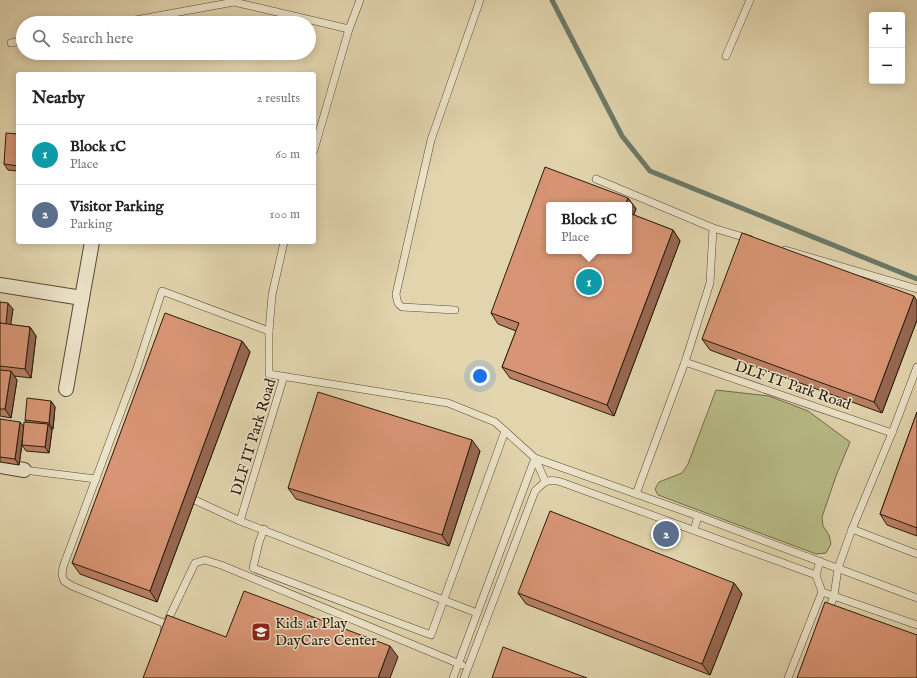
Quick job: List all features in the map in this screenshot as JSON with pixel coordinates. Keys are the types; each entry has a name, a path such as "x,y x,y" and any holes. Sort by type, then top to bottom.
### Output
{"street":[{"path":"66,389 92,244"},
{"path":"0,285 82,298"},
{"path":"0,466 24,470"}],"lane":[{"path":"316,143 349,29 360,0"},
{"path":"455,310 402,307 397,302 396,294 431,140 480,0"},
{"path":"726,56 750,0"},
{"path":"157,16 234,2 294,16"},
{"path":"316,21 349,29"},
{"path":"12,42 16,41"},
{"path":"596,179 713,228 758,242"},
{"path":"636,494 685,362 710,283 713,228"},
{"name":"DLF IT Park Road","path":"284,244 272,295 269,331 269,374 448,403 495,422 535,458 698,516 917,598"},
{"path":"781,248 917,289"},
{"path":"166,624 72,586 64,581 62,575 63,567 136,371 162,291 269,331"},
{"name":"DLF IT Park Road","path":"685,362 892,433"},
{"path":"826,616 834,596 838,568 852,529 892,433 917,367"},
{"name":"DLF IT Park Road","path":"240,520 284,376"},
{"path":"264,529 259,542 253,568 431,635 505,431"},
{"path":"453,678 535,458"},
{"name":"DLF IT Park Road","path":"535,458 546,481"},
{"path":"103,459 110,462"},
{"path":"24,470 96,479"},
{"path":"464,678 535,491 546,481 554,480 561,482 816,575"},
{"path":"182,495 240,520 477,612"},
{"path":"694,530 698,516"},
{"path":"852,529 917,554"},
{"path":"160,638 195,563 205,560 221,565 468,667"},
{"path":"788,678 822,592 816,575 820,561"},
{"path":"822,592 917,625"}],"green space":[{"path":"716,390 769,396 808,411 850,442 836,476 822,517 823,526 829,535 831,544 826,553 816,554 658,495 655,489 659,482 682,473 688,464"}],"building":[{"path":"6,133 16,134 16,166 4,164"},
{"path":"545,167 628,198 626,202 546,202 546,254 632,254 632,214 673,230 607,405 502,367 519,323 491,313"},
{"path":"742,233 914,296 874,402 702,339"},
{"path":"0,302 8,303 6,324 0,323"},
{"path":"165,313 242,341 150,591 72,563"},
{"path":"0,323 30,327 25,369 0,366"},
{"path":"0,370 11,371 5,409 0,409"},
{"path":"318,392 472,440 442,535 288,488"},
{"path":"27,398 51,401 49,423 25,420"},
{"path":"917,412 917,528 880,514"},
{"path":"0,419 20,422 15,459 0,457"},
{"path":"24,422 48,424 45,447 22,445"},
{"path":"550,511 734,583 702,664 518,593"},
{"path":"244,591 390,646 378,678 143,678 167,615 226,637"},
{"path":"825,602 917,635 917,678 797,678"},
{"path":"503,647 587,678 492,678"}],"waterway":[{"path":"552,0 622,136 650,171 917,279"}],"place":[{"name":"Block 1C","path":"589,282"},
{"name":"Visitor Parking","path":"666,534"},
{"name":"Kids at Play DayCare Center","path":"261,632"}]}
